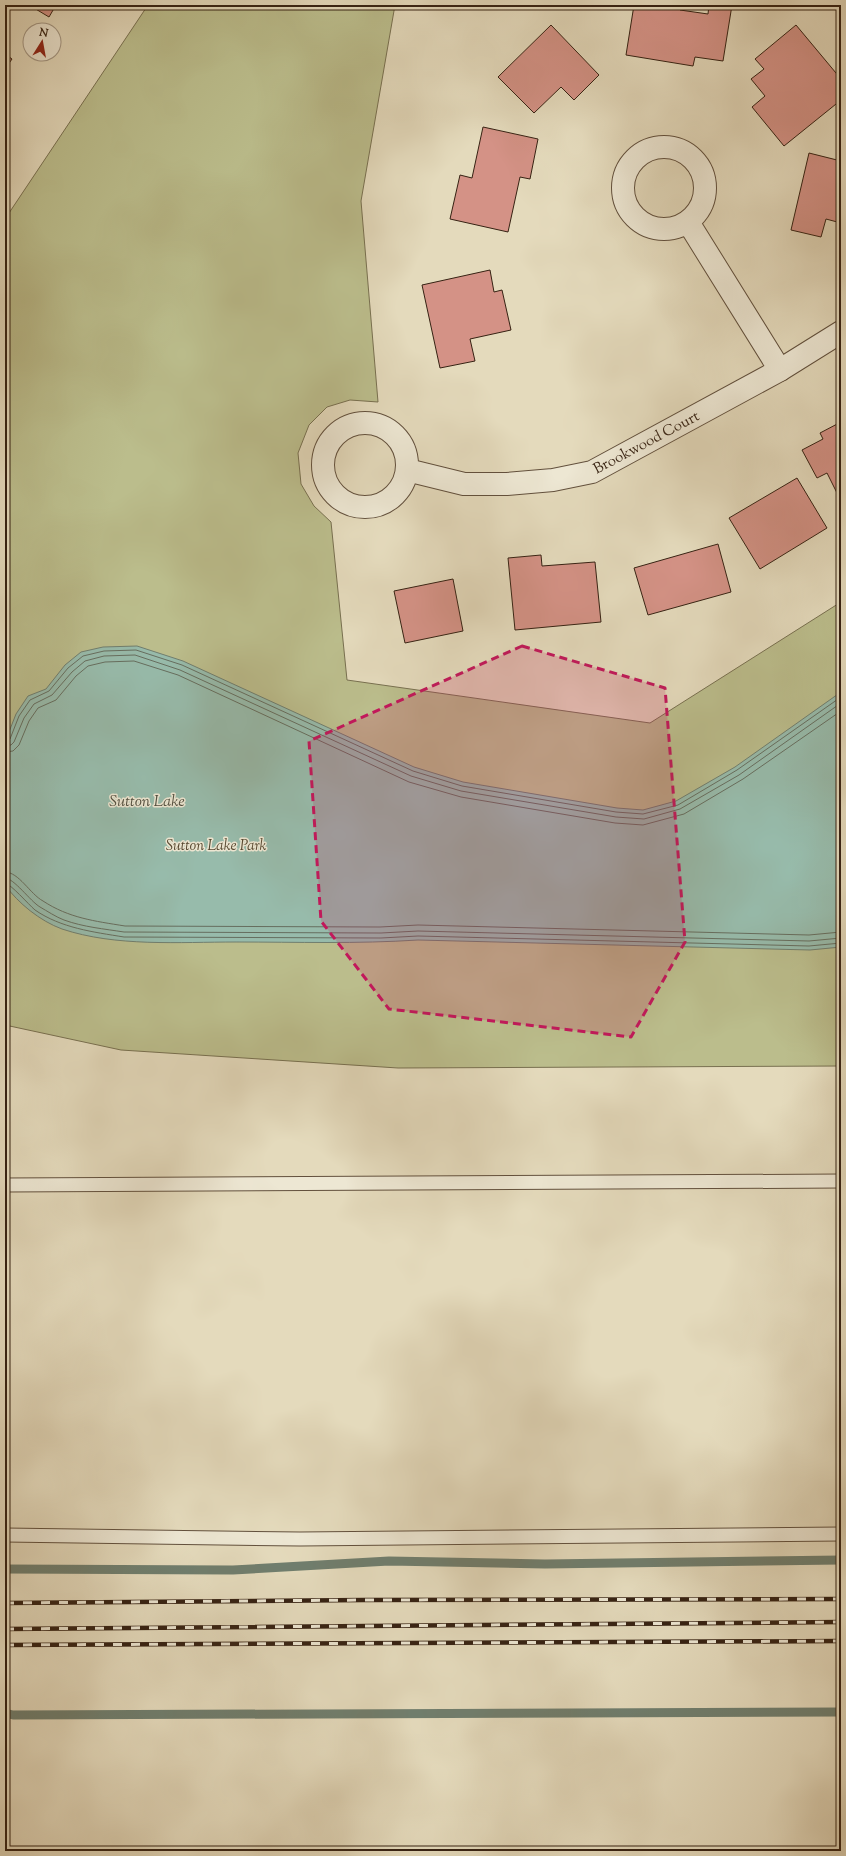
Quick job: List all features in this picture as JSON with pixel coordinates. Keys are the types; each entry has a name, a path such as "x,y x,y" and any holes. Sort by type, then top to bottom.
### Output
{"street":[{"path":"688,222 780,370"},
{"name":"Brookwood Court","path":"407,470 464,484 507,484 553,480 592,472 780,370 841,332"}],"lane":[{"path":"5,1185 841,1181"},
{"path":"5,1535 300,1539 841,1534"}],"highlighted area":[{"path":"522,646 665,688 685,942 631,1037 389,1009 321,921 309,741"}],"green space":[{"name":"Sutton Lake Park","path":"148,5 395,5 361,201 378,402 350,400 327,407 309,425 298,453 301,484 314,506 331,522 347,680 650,723 841,602 841,1066 398,1068 121,1050 5,1025 5,219"}],"water":[{"name":"Sutton Lake","path":"137,646 183,661 414,767 463,782 617,808 643,810 676,801 735,767 841,692 841,947 810,950 418,940 170,943 104,939 83,935 54,926 30,911 10,892 5,885 5,742 16,714 28,696 46,689 65,665 81,652 103,647"}],"building":[{"path":"29,5 56,5 49,17"},
{"path":"634,5 681,5 680,10 708,14 709,5 732,5 723,61 695,57 693,66 626,55"},
{"path":"551,25 599,75 574,100 561,87 534,113 498,77"},
{"path":"796,25 841,79 841,100 784,146 752,107 765,96 751,79 764,69 755,59"},
{"path":"5,54 12,59 5,69"},
{"path":"483,127 538,139 530,179 520,177 508,232 450,219 460,175 472,178"},
{"path":"809,153 841,161 841,223 826,219 821,237 791,230"},
{"path":"490,270 494,292 502,290 511,330 470,339 475,361 440,368 422,285"},
{"path":"841,422 841,501 827,473 817,478 802,450 823,439 820,433"},
{"path":"797,478 827,528 760,569 729,518"},
{"path":"718,544 731,592 648,615 634,568"},
{"path":"541,555 542,566 595,562 601,622 515,630 508,558"},
{"path":"453,579 463,631 405,643 394,591"}],"waterway":[{"path":"5,1569 233,1570 389,1561 545,1564 841,1560"},
{"path":"5,1713 13,1715 841,1712"}],"railway":[{"path":"5,1603 364,1600 841,1599"},
{"path":"5,1629 841,1622"},
{"path":"5,1645 841,1641"}]}
